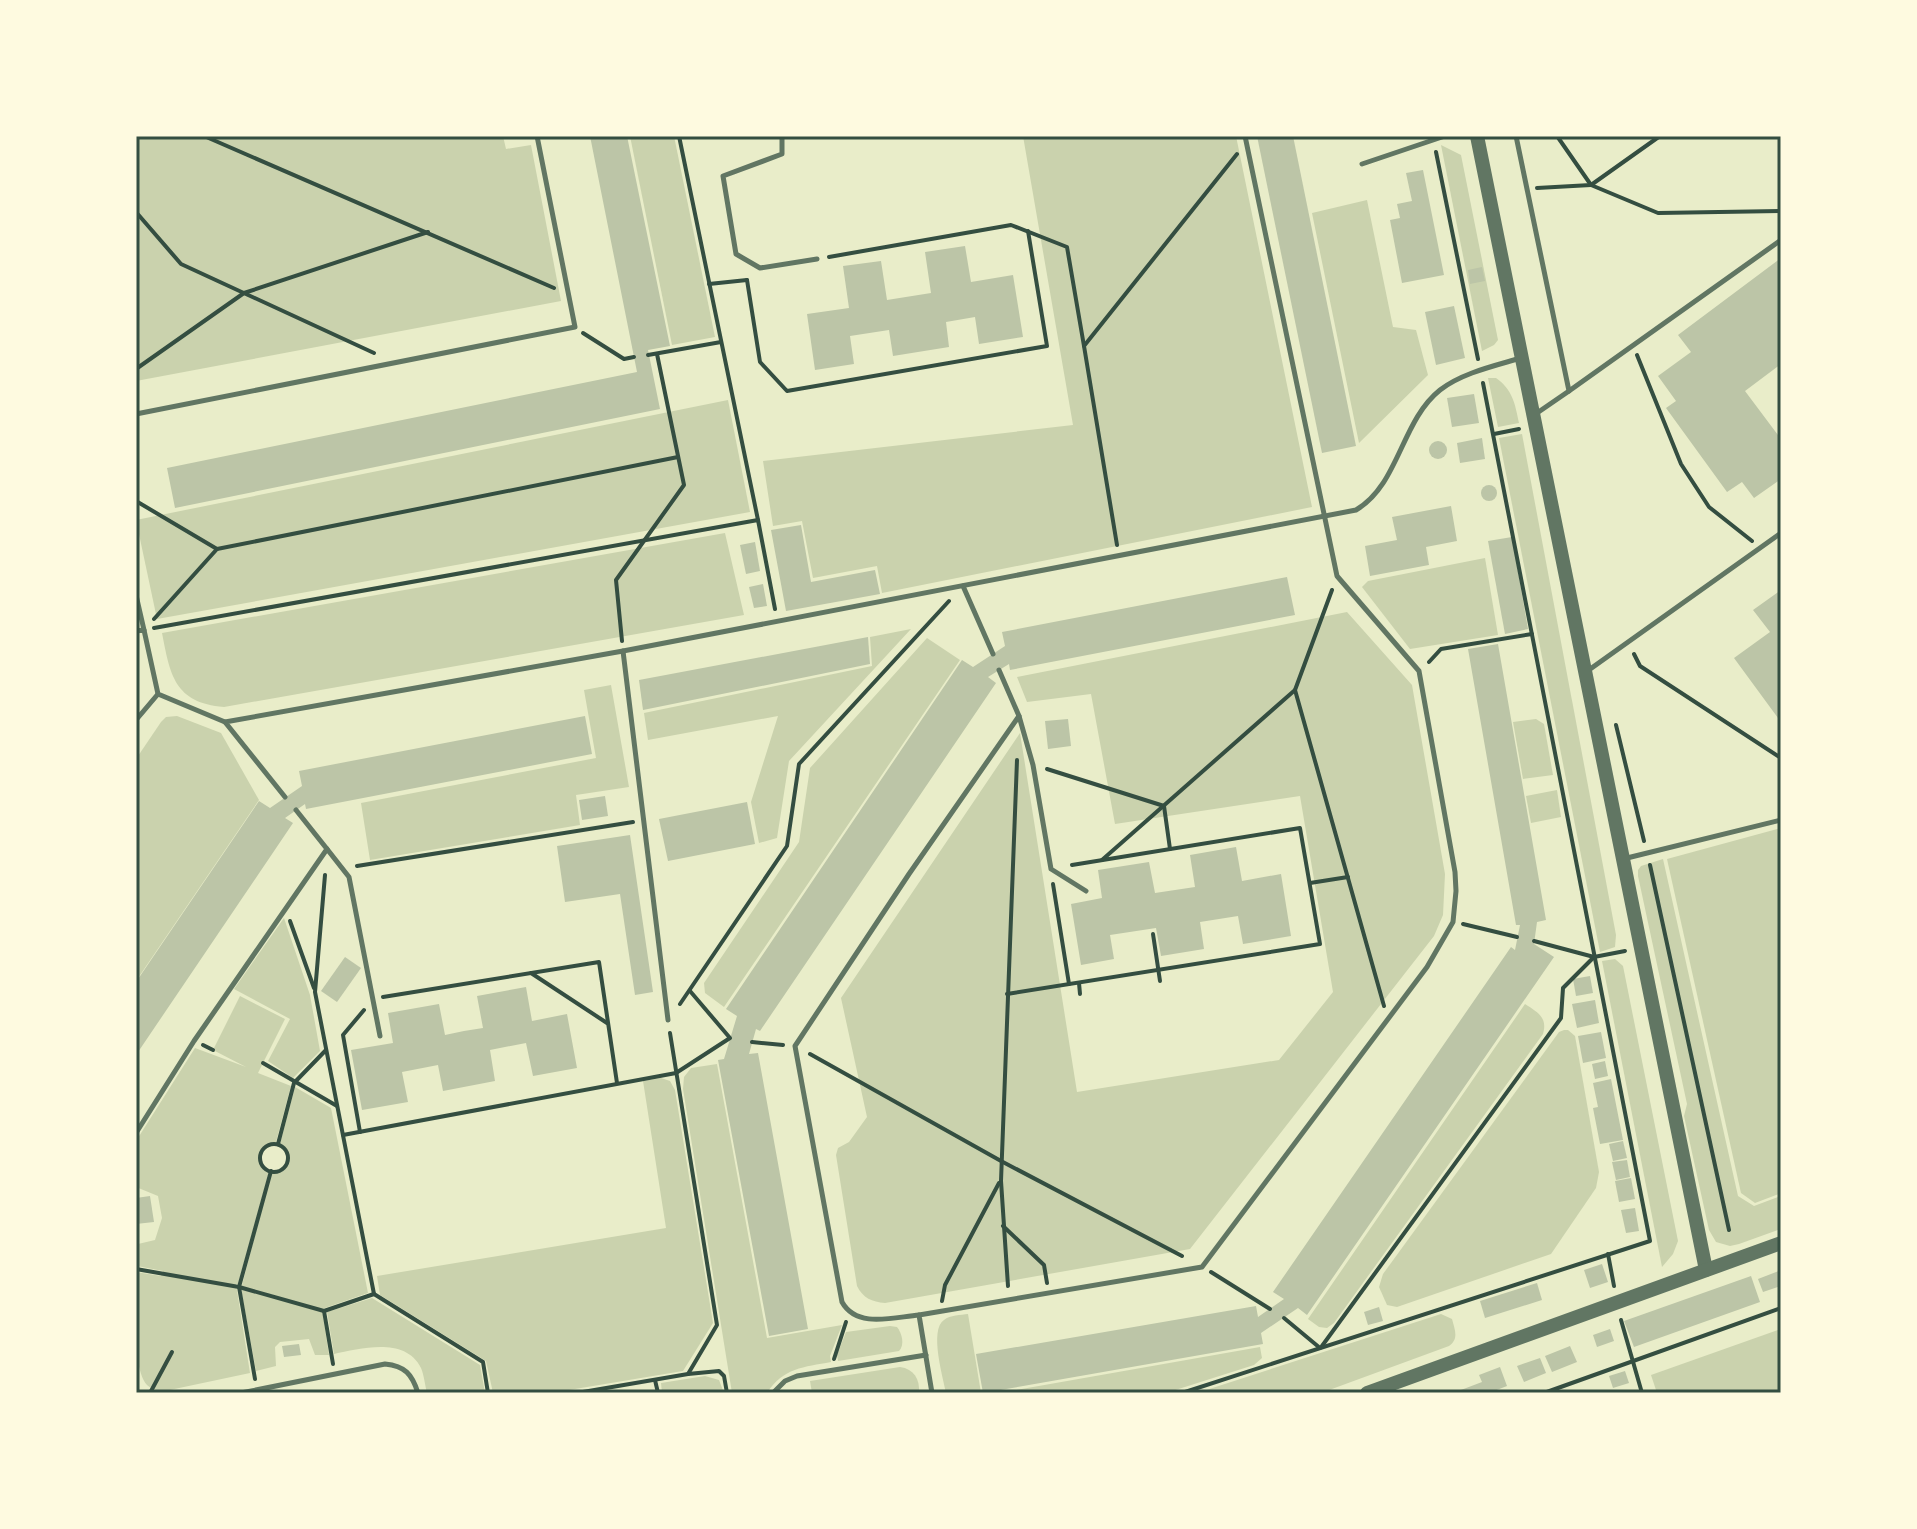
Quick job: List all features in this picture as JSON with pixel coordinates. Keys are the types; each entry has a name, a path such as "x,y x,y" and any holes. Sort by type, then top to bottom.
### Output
{"street":[{"path":"1477,136 1706,1270"},
{"path":"1367,1393 1781,1243"}],"lane":[{"path":"136,414 575,327 537,136"},
{"path":"782,136 782,154 723,176 736,254 760,268 817,259"},
{"path":"1362,164 1445,136"},
{"path":"1516,136 1569,391"},
{"path":"1019,716 795,1046 841,1299 849,1313 868,1319 919,1315 1202,1267 1438,951 1453,922 1455,872 1419,671 1337,576 1246,140"},
{"path":"1533,415 1781,240"},
{"path":"225,722 623,651 1356,510 1375,496 1426,404 1439,390 1454,381 1522,358"},
{"path":"1585,672 1781,533"},
{"path":"963,586 993,654"},
{"path":"136,595 158,694"},
{"path":"136,631 144,630"},
{"path":"623,651 668,1020"},
{"path":"999,670 1019,716 1033,765 1051,869 1086,891"},
{"path":"136,720 158,694"},
{"path":"158,694 225,722 285,797"},
{"path":"296,810 349,877 380,1036"},
{"path":"1623,859 1781,820"},
{"path":"136,1133 194,1041 327,849"},
{"path":"919,1315 932,1393"},
{"path":"773,1393 785,1381 797,1376 926,1355"},
{"path":"241,1393 388,1364 407,1370 418,1393"}],"path":[{"path":"204,136 568,295"},
{"path":"679,136 777,622"},
{"path":"1557,136 1591,185"},
{"path":"1591,185 1660,136"},
{"path":"1084,346 1246,140"},
{"path":"1182,1393 1650,1241 1494,434 1433,141"},
{"path":"1527,189 1591,185 1658,213 1781,211"},
{"path":"136,212 181,264 394,363"},
{"path":"817,259 1011,225 1067,247 1119,556"},
{"path":"747,280 760,362 787,391 1047,346 1028,231"},
{"path":"136,369 244,293 428,232"},
{"path":"709,284 747,280 760,268"},
{"path":"575,327 624,359 634,357"},
{"path":"648,355 722,342"},
{"path":"1633,345 1681,464 1709,507 1760,548"},
{"path":"623,651 616,580 684,485 657,354"},
{"path":"1494,434 1524,428"},
{"path":"144,630 217,549 678,457"},
{"path":"136,501 217,549"},
{"path":"144,630 758,520"},
{"path":"1101,860 1295,690 1337,576"},
{"path":"688,1374 717,1325 668,1020 787,846 799,764 963,586"},
{"path":"1419,671 1441,649 1532,634"},
{"path":"1628,642 1640,666 1781,758"},
{"path":"1295,690 1387,1020"},
{"path":"1615,720 1729,1230"},
{"path":"1006,1272 1001,1161 1018,747"},
{"path":"1033,765 1164,806"},
{"path":"1164,806 1170,849"},
{"path":"343,869 643,820"},
{"path":"1007,994 1320,944 1300,828 1051,869 1069,984"},
{"path":"315,992 327,849"},
{"path":"1309,883 1348,877"},
{"path":"286,907 315,992 374,1294 483,1362 488,1393"},
{"path":"1453,922 1517,937"},
{"path":"1153,934 1160,981"},
{"path":"1534,941 1594,957 1626,951"},
{"path":"1656,945 1667,943"},
{"path":"1320,1348 1561,1018 1563,988 1594,957"},
{"path":"360,1132 343,1035 372,999 599,962 617,1083"},
{"path":"529,972 608,1024"},
{"path":"1079,983 1080,994"},
{"path":"343,1135 676,1073 730,1038 689,990"},
{"path":"752,1042 795,1046 1001,1161 1202,1267 1270,1309"},
{"path":"278,1144 294,1083 326,1049"},
{"path":"263,1063 337,1106"},
{"path":"278,1144 287,1151 288,1160 280,1171 271,1171 260,1162 261,1152 267,1145 278,1144"},
{"path":"252,1362 239,1287 271,1171"},
{"path":"945,1285 1001,1181"},
{"path":"1003,1226 1044,1265"},
{"path":"1608,1254 1615,1289"},
{"path":"136,1269 239,1287 324,1311 374,1294"},
{"path":"1544,1393 1781,1308"},
{"path":"324,1311 330,1346"},
{"path":"834,1356 849,1313"},
{"path":"1284,1318 1320,1348"},
{"path":"1621,1320 1642,1393"},
{"path":"150,1393 172,1352"},
{"path":"577,1393 719,1371 724,1376 727,1393"},
{"path":"655,1379 658,1393"}],"green space":[{"path":"136,136 503,136 506,149 531,145 561,301 136,381"},
{"path":"630,136 674,136 715,337 672,345"},
{"path":"1023,136 1236,136 1312,507 882,593 877,566 813,578 802,521 773,526 763,461 1073,425"},
{"path":"1441,145 1461,155 1498,340 1482,351"},
{"path":"1367,200 1393,327 1416,330 1428,375 1359,443 1312,213"},
{"path":"1488,378 1496,378 1506,387 1519,423 1498,427"},
{"path":"728,400 750,512 157,619 136,520"},
{"path":"1522,434 1616,935 1615,947 1600,952 1499,438"},
{"path":"725,533 744,615 224,707 194,700 177,684 162,633"},
{"path":"1485,558 1498,635 1410,649 1362,587 1368,581"},
{"path":"1347,612 1412,685 1445,874 1443,915 1434,936 1190,1249 885,1303 865,1296 857,1286 836,1155 838,1148 849,1142 867,1117 841,998 1020,733 1077,1092 1279,1060 1333,992 1300,796 1115,824 1091,694 1027,702 1017,677"},
{"path":"911,629 789,761 777,838 759,843 751,802 778,716 648,740 644,713 872,666 870,637"},
{"path":"927,638 960,660 724,1007 705,993 704,983 799,842 810,768"},
{"path":"611,685 629,787 576,795 580,825 370,860 361,803 596,758 584,690"},
{"path":"177,716 221,733 259,800 136,981 136,759 161,722 166,717"},
{"path":"1536,719 1544,724 1553,775 1523,779 1513,722"},
{"path":"1557,790 1561,817 1531,823 1526,796"},
{"path":"1781,828 1781,1193 1755,1203 1741,1193 1667,859"},
{"path":"1663,859 1738,1196 1754,1206 1781,1196 1781,1229 1730,1246 1716,1242 1709,1230 1684,1116 1687,1104 1638,876 1641,866"},
{"path":"284,918 310,995 320,1051 293,1078 268,1061 290,1019 234,989"},
{"path":"1615,959 1623,966 1678,1241 1673,1254 1662,1267 1602,961"},
{"path":"240,996 285,1019 258,1073 291,1086 276,1142 266,1146 261,1154 260,1162 269,1172 236,1284 250,1373 158,1390 147,1385 139,1364 136,1272 161,1276 163,1271 137,1266 136,1248 138,1244 155,1240 162,1218 158,1196 136,1187 136,1141 195,1048 246,1067 213,1050"},
{"path":"1525,1004 1543,1019 1543,1034 1334,1323 1327,1328 1319,1327 1308,1319"},
{"path":"1564,1030 1575,1036 1599,1172 1596,1188 1551,1254 1397,1307 1387,1305 1379,1287 1383,1274 1559,1032"},
{"path":"717,1064 767,1338 842,1325 830,1356 831,1362 803,1367 787,1374 767,1393 732,1393 683,1089 684,1077 691,1068"},
{"path":"661,1078 670,1081 675,1090 713,1323 683,1371 551,1393 493,1393 486,1361 380,1295 377,1276 666,1228 643,1081"},
{"path":"295,1087 331,1108 368,1293 322,1309 329,1355 315,1355 309,1339 280,1342 275,1347 276,1366 256,1371 241,1289 271,1173 282,1171 288,1164 288,1151 280,1144"},
{"path":"372,1298 480,1365 485,1393 427,1393 421,1368 414,1358 393,1348 369,1348 334,1354 327,1312"},
{"path":"968,1314 981,1393 946,1393 937,1343 940,1325 949,1317"},
{"path":"1441,1314 1452,1319 1454,1327 1455,1337 1449,1346 1321,1393 1197,1393"},
{"path":"897,1327 900,1332 902,1342 899,1351 838,1361 837,1355 846,1332"},
{"path":"1781,1329 1781,1393 1657,1393 1651,1375"},
{"path":"1260,1347 1262,1358 1254,1365 1166,1393 999,1393"},
{"path":"900,1367 915,1376 919,1393 812,1393 810,1381"},
{"path":"705,1376 719,1380 724,1393 662,1393 661,1383"}],"building":[{"path":"590,136 627,136 670,346 648,350 660,409 175,508 167,468 637,372"},
{"path":"1257,136 1293,136 1356,446 1322,453"},
{"path":"1423,170 1444,275 1402,283 1390,220 1400,218 1397,204 1412,201 1406,173"},
{"path":"965,246 971,282 1013,275 1023,337 979,344 975,317 946,322 949,347 893,356 889,330 850,336 854,364 815,370 807,314 849,308 843,266 881,261 887,300 931,293 925,252"},
{"path":"1781,258 1781,364 1745,391 1781,439 1781,479 1754,498 1742,482 1727,492 1666,408 1676,401 1658,376 1691,352 1678,335"},
{"path":"1482,267 1485,281 1470,284 1468,270"},
{"path":"1454,306 1465,358 1436,365 1425,312"},
{"path":"1474,394 1479,423 1452,427 1447,398"},
{"path":"1482,438 1485,459 1460,463 1457,443"},
{"path":"1438,441 1447,450 1438,459 1429,450"},
{"path":"1489,485 1497,493 1489,501 1481,493"},
{"path":"1451,506 1457,541 1426,547 1429,565 1370,576 1365,546 1397,540 1392,517"},
{"path":"801,525 811,582 875,570 880,594 786,611 771,530"},
{"path":"1512,537 1528,629 1505,634 1488,541"},
{"path":"755,542 760,571 746,574 740,545"},
{"path":"1287,577 1295,615 1010,670 1009,664 988,677 996,683 760,1031 756,1029 749,1054 758,1053 808,1329 769,1336 718,1060 724,1059 737,1016 726,1009 962,660 973,667 1005,646 1002,632"},
{"path":"763,584 767,606 754,608 749,587"},
{"path":"1781,590 1781,722 1734,658 1770,632 1753,610"},
{"path":"868,637 870,664 643,710 639,680"},
{"path":"1498,644 1546,920 1537,922 1534,944 1554,957 1307,1315 1298,1308 1261,1333 1263,1344 983,1393 976,1354 1256,1306 1258,1317 1284,1299 1273,1292 1511,947 1515,950 1520,925 1516,925 1468,649"},
{"path":"585,716 592,754 306,809 305,804 285,818 293,823 136,1055 136,982 259,801 270,808 302,786 299,771"},
{"path":"1068,719 1071,746 1048,749 1045,721"},
{"path":"605,796 608,816 582,820 579,800"},
{"path":"747,802 755,844 668,861 659,819"},
{"path":"630,835 653,992 635,995 620,894 565,902 557,846"},
{"path":"1236,847 1242,881 1281,874 1291,936 1243,944 1238,916 1200,922 1204,949 1161,956 1156,928 1110,935 1114,959 1081,965 1071,904 1102,898 1098,870 1149,862 1155,893 1195,887 1190,855"},
{"path":"345,957 361,968 337,1002 321,991"},
{"path":"1590,976 1593,993 1576,996 1573,979"},
{"path":"526,987 532,1021 567,1014 577,1068 533,1076 526,1043 490,1050 495,1081 443,1091 438,1065 402,1072 408,1102 362,1110 351,1050 393,1043 388,1013 439,1004 445,1035 483,1028 477,996"},
{"path":"1595,1000 1599,1023 1577,1028 1572,1004"},
{"path":"1601,1032 1606,1058 1583,1063 1578,1036"},
{"path":"1605,1061 1608,1076 1595,1079 1592,1064"},
{"path":"1611,1079 1623,1140 1600,1144 1593,1108 1598,1107 1593,1083"},
{"path":"1623,1141 1627,1158 1613,1161 1609,1144"},
{"path":"1627,1160 1630,1177 1616,1180 1612,1162"},
{"path":"1631,1178 1635,1199 1619,1202 1615,1181"},
{"path":"150,1196 154,1222 136,1224 136,1198"},
{"path":"1635,1208 1639,1231 1626,1233 1621,1210"},
{"path":"1602,1264 1608,1282 1590,1288 1584,1270"},
{"path":"1781,1270 1781,1286 1763,1292 1758,1279"},
{"path":"1751,1276 1760,1302 1634,1347 1624,1321"},
{"path":"1537,1283 1542,1300 1485,1318 1480,1301"},
{"path":"1379,1307 1383,1321 1368,1325 1364,1312"},
{"path":"1610,1329 1614,1341 1597,1347 1593,1335"},
{"path":"299,1344 301,1355 284,1357 282,1346"},
{"path":"1570,1346 1577,1362 1552,1372 1545,1356"},
{"path":"1540,1358 1546,1373 1524,1382 1517,1366"},
{"path":"1500,1367 1507,1386 1489,1393 1453,1393 1482,1382 1479,1375"},
{"path":"1625,1371 1629,1383 1613,1388 1609,1376"}]}
